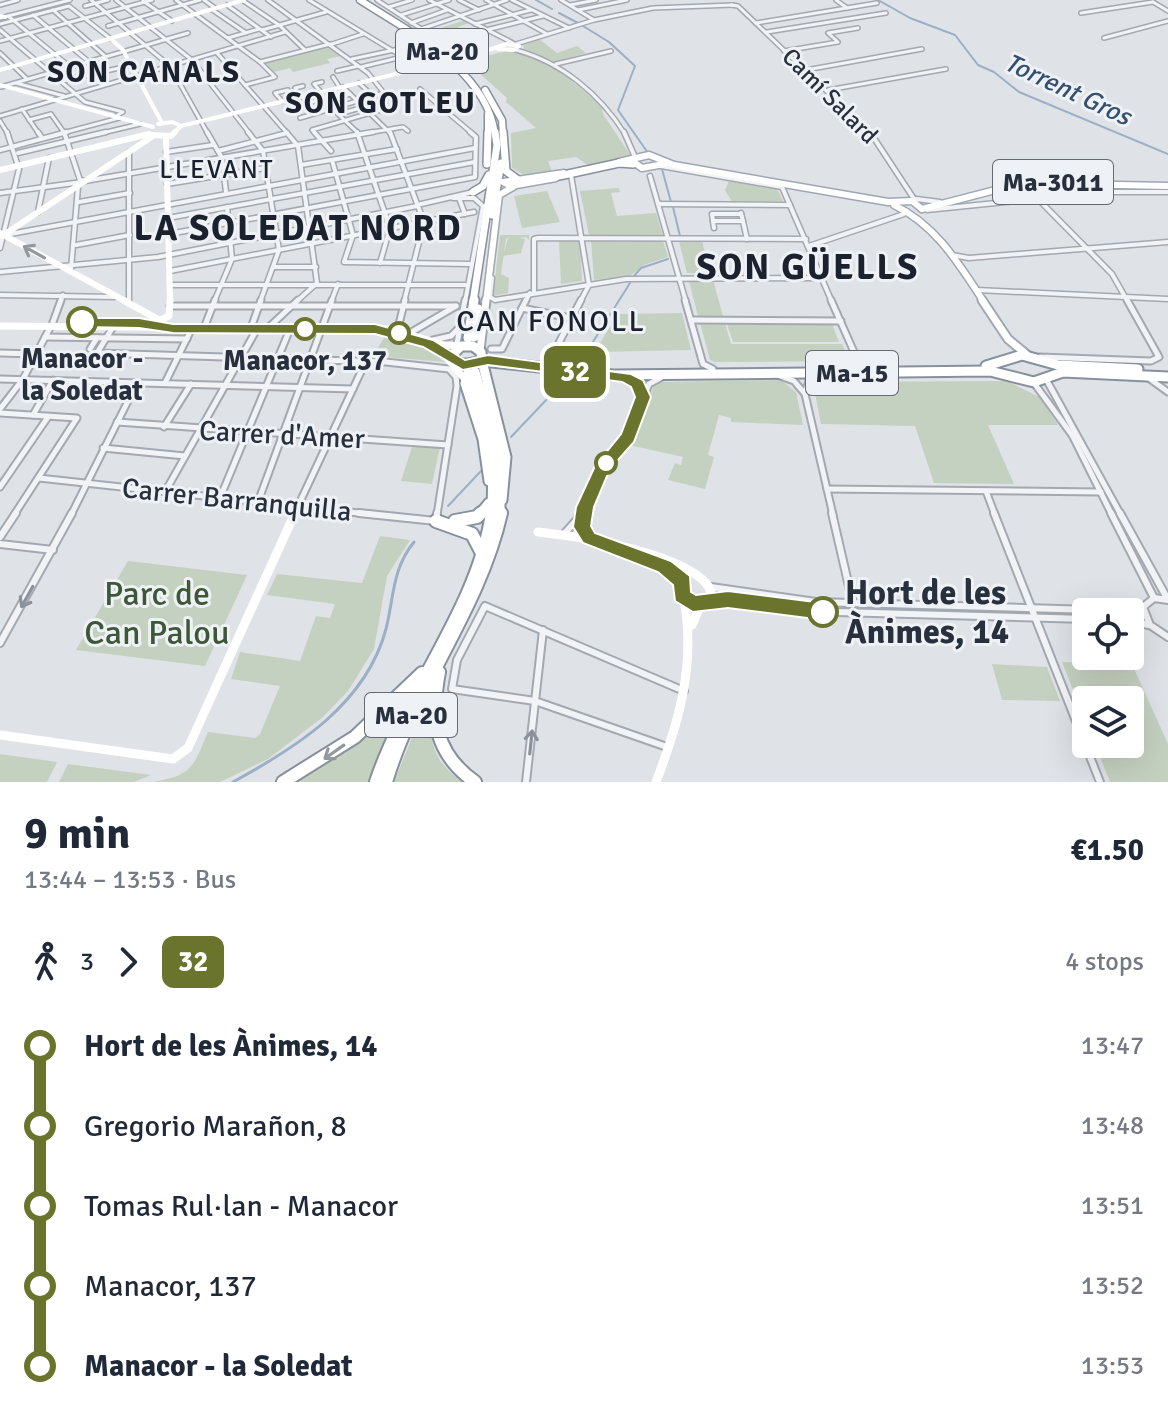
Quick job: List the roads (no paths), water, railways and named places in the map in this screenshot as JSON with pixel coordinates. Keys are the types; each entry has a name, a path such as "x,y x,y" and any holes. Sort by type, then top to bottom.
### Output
{"highway":[{"name":"Ma-20","path":"360,0 450,64 484,99 489,118 493,167 469,357 493,461 490,529 483,556 437,661"},
{"name":"Ma-20","path":"367,0 438,48 488,94 502,120 503,155 493,167"},
{"path":"503,155 507,172 517,179"},
{"path":"557,177 619,163 635,163"},
{"path":"472,195 483,186 493,167"},
{"path":"493,167 499,195"},
{"path":"481,223 493,167"},
{"name":"Ma-20","path":"382,777 397,726 487,572 502,500 499,446 469,357"},
{"path":"469,357 485,379 504,434 509,475 502,500"},
{"path":"469,357 485,451 490,529"},
{"name":"Ma-15","path":"469,357 613,375 990,371 1013,374 1034,382"},
{"name":"Ma-15","path":"469,357 613,370 859,365 996,366 1008,360 1033,357 1058,365 1168,371"},
{"path":"1033,357 1047,368 1047,378"},
{"path":"1008,360 1013,374"},
{"path":"485,379 493,368 512,364"},
{"path":"1034,382 1063,372 1168,377"},
{"path":"436,521 473,519 489,503"},
{"path":"436,521 470,530 478,539 483,556"},
{"path":"283,782 355,737 437,661"},
{"path":"437,661 434,731 447,759 475,782"}],"street":[{"path":"0,5 18,0"},
{"path":"40,0 48,6"},
{"path":"3,18 70,0"},
{"path":"85,6 108,0"},
{"path":"116,0 192,60 263,151 279,250 254,329 241,358 165,492"},
{"path":"0,41 152,0"},
{"path":"176,0 240,46 275,77 245,85"},
{"path":"108,26 202,0 246,33"},
{"path":"0,70 243,0 279,25 305,50"},
{"path":"268,0 360,66 384,93 300,118"},
{"path":"309,0 403,57 337,71"},
{"path":"377,0 401,15 449,0"},
{"path":"388,8 412,0"},
{"path":"429,0 512,46 555,64 603,106 630,144 635,163 650,176 674,239 699,367"},
{"path":"459,0 479,10"},
{"path":"486,0 548,34"},
{"path":"401,15 398,16 423,31 510,0 569,28"},
{"path":"561,0 594,20"},
{"path":"570,5 596,0"},
{"path":"578,10 627,0"},
{"path":"659,0 667,7"},
{"path":"673,0 680,6"},
{"path":"686,0 692,5"},
{"path":"700,0 705,4"},
{"path":"836,0 847,8"},
{"path":"144,1 172,21"},
{"path":"1081,13 1150,1 1168,11"},
{"path":"10,2 21,13"},
{"path":"93,2 170,66 222,158 226,193"},
{"path":"617,2 630,12"},
{"name":"Camí Salard","path":"512,46 630,12 738,2 755,23 868,129 906,202"},
{"path":"755,23 875,2"},
{"path":"227,5 271,37"},
{"path":"3,18 13,20 69,6 124,51 162,123"},
{"path":"53,10 106,56"},
{"path":"410,23 448,10"},
{"path":"474,24 531,10"},
{"path":"228,38 327,11"},
{"path":"766,33 886,13"},
{"path":"33,15 89,61"},
{"path":"486,30 544,16"},
{"path":"3,18 13,20 70,67"},
{"path":"1104,38 1168,21"},
{"path":"215,28 232,23"},
{"path":"784,51 838,42 828,33 858,28"},
{"path":"0,30 85,102 123,112 118,117 0,150"},
{"path":"0,248 21,164 16,145 0,118 285,32"},
{"path":"1,86 188,33"},
{"path":"260,62 363,34"},
{"path":"351,60 413,46"},
{"path":"289,109 342,87 512,46"},
{"path":"805,70 922,49"},
{"path":"555,64 611,51"},
{"path":"0,53 27,79"},
{"path":"217,53 298,146 317,283"},
{"path":"62,82 132,65"},
{"path":"827,91 946,69"},
{"path":"333,77 387,128 424,222 395,329"},
{"path":"322,82 314,84 321,96 360,135 390,228 380,263"},
{"path":"15,83 66,97"},
{"path":"359,83 373,97"},
{"path":"1,86 153,127 162,123 181,126 301,97 351,94"},
{"path":"301,97 295,88 303,86"},
{"path":"169,234 475,177 476,137 420,89"},
{"path":"282,101 275,93 288,90"},
{"path":"305,104 314,114"},
{"path":"338,114 365,106"},
{"path":"22,109 42,138"},
{"path":"331,151 312,130 384,109"},
{"path":"29,120 51,114 64,132 81,183 74,267 68,271"},
{"path":"18,153 141,124"},
{"path":"0,170 151,135 166,137 176,134 181,126"},
{"path":"1,235 129,152 151,135 153,127"},
{"path":"0,193 81,183 387,128 403,127 408,131"},
{"path":"0,132 6,130"},
{"path":"218,151 287,133"},
{"path":"163,338 169,316 171,285 166,137"},
{"path":"630,144 649,155 654,165 650,176"},
{"path":"166,152 213,145"},
{"path":"1,235 475,148"},
{"path":"301,165 397,149"},
{"path":"129,152 129,304"},
{"path":"649,155 635,163 540,178 507,178 504,183 511,186 635,163 782,187 859,365"},
{"path":"38,212 49,158"},
{"path":"332,160 353,235 344,262 470,264"},
{"path":"168,218 373,181 405,172 475,162"},
{"path":"654,165 674,165 888,202 937,205 1168,189"},
{"path":"167,184 265,168"},
{"path":"548,364 589,285 585,238 574,176 570,175"},
{"path":"436,521 457,386 469,357 499,195 509,188 557,177"},
{"name":"Ma-3011","path":"920,209 1022,183 1168,189"},
{"path":"79,202 130,193"},
{"path":"0,272 68,271 130,261 472,195 482,204 462,325 469,357"},
{"path":"456,198 465,214"},
{"path":"871,199 912,214 929,227"},
{"path":"113,327 97,353 366,361 442,367 502,349 532,292 534,239 747,239 808,243 906,202 920,209 929,227 976,290 1008,341 1033,357 1159,360 1112,274 1039,200"},
{"path":"906,202 912,212 920,209"},
{"path":"659,204 790,205"},
{"path":"739,205 747,239"},
{"path":"204,329 232,259 227,207"},
{"path":"170,271 474,212"},
{"path":"714,228 712,214 741,214"},
{"path":"495,219 490,298 681,277 822,278"},
{"path":"713,221 743,221"},
{"path":"76,245 130,234"},
{"path":"1,235 129,304 143,322 167,326"},
{"path":"960,269 961,261 969,258 1168,242"},
{"path":"948,253 969,258"},
{"path":"274,267 316,267"},
{"path":"267,329 317,283"},
{"path":"258,502 338,284"},
{"path":"171,285 466,285"},
{"path":"976,290 1168,299"},
{"path":"0,295 115,297"},
{"path":"0,537 77,418 0,411 23,379 52,324 63,295"},
{"path":"170,306 456,306 410,333"},
{"path":"433,317 435,306"},
{"path":"522,308 570,318"},
{"path":"52,324 113,327 169,316"},
{"path":"691,320 841,321"},
{"path":"0,325 143,322 204,329 395,329 469,357"},
{"path":"429,340 451,336 462,325"},
{"path":"165,383 192,328"},
{"path":"220,498 290,329"},
{"path":"395,329 440,350 469,357"},
{"path":"45,337 187,339"},
{"path":"90,349 98,338"},
{"path":"1008,341 1008,360"},
{"path":"440,350 469,357"},
{"path":"0,353 36,354"},
{"path":"0,735 173,759 189,746 366,361"},
{"path":"805,394 809,381 825,373"},
{"path":"775,374 794,381 805,394 853,604"},
{"path":"613,375 638,384 643,397"},
{"path":"563,534 581,518 603,466 628,437 649,384 666,375"},
{"path":"1146,376 1168,392"},
{"path":"1047,378 1168,599"},
{"path":"0,379 353,389"},
{"path":"33,415 53,380"},
{"path":"1034,382 1056,409 1154,598"},
{"path":"0,643 53,550 137,383"},
{"path":"164,427 191,384"},
{"path":"0,487 48,416"},
{"name":"Carrer d'Amer","path":"117,422 200,430 331,434 448,445"},
{"path":"102,448 185,456"},
{"name":"Carrer Barranquilla","path":"39,478 436,521"},
{"path":"827,489 1101,492"},
{"path":"986,491 1100,782"},
{"path":"581,518 592,539 664,566 683,582"},
{"path":"538,532 592,539 655,556 710,586 781,599 853,604 1072,609"},
{"path":"0,544 53,550"},
{"path":"683,582 697,578"},
{"path":"657,781 690,670 691,627 680,592 683,582"},
{"path":"691,627 710,586"},
{"path":"1144,606 1154,598 1168,599"},
{"path":"684,599 837,612 1072,618"},
{"path":"667,747 535,701 452,689 457,660 485,606 684,692"},
{"path":"1144,610 1150,625"},
{"path":"1144,624 1168,637"},
{"path":"526,782 543,630"}],"waterway":[{"path":"536,0 552,9"},
{"name":"Torrent Gros","path":"878,0 910,18 955,35 978,65 994,72 1019,92 1168,154"},
{"path":"559,13 578,23"},
{"path":"583,26 609,42 635,66 618,110 648,153"},
{"path":"662,169 671,202"},
{"path":"673,207 680,236"},
{"path":"634,276 641,268 668,259"},
{"path":"579,364 630,283"},
{"path":"511,437 569,376"},
{"path":"448,506 481,471"},
{"path":"233,782 304,738 346,701 363,680 386,629 401,562 414,542"}],"place":[{"name":"Manacor - la Soledat","path":"82,322"},
{"name":"Manacor, 137","path":"305,329"},
{"name":"Hort de les Ànimes, 14","path":"823,612"}],"district":[{"name":"SON CANALS","path":"144,72"},
{"name":"SON GOTLEU","path":"381,103"},
{"name":"LLEVANT","path":"217,169"},
{"name":"LA SOLEDAT NORD","path":"298,227"},
{"name":"SON GÜELLS","path":"808,266"},
{"name":"CAN FONOLL","path":"551,321"}],"park label":[{"name":"Parc de Can Palou","path":"157,612"}]}
